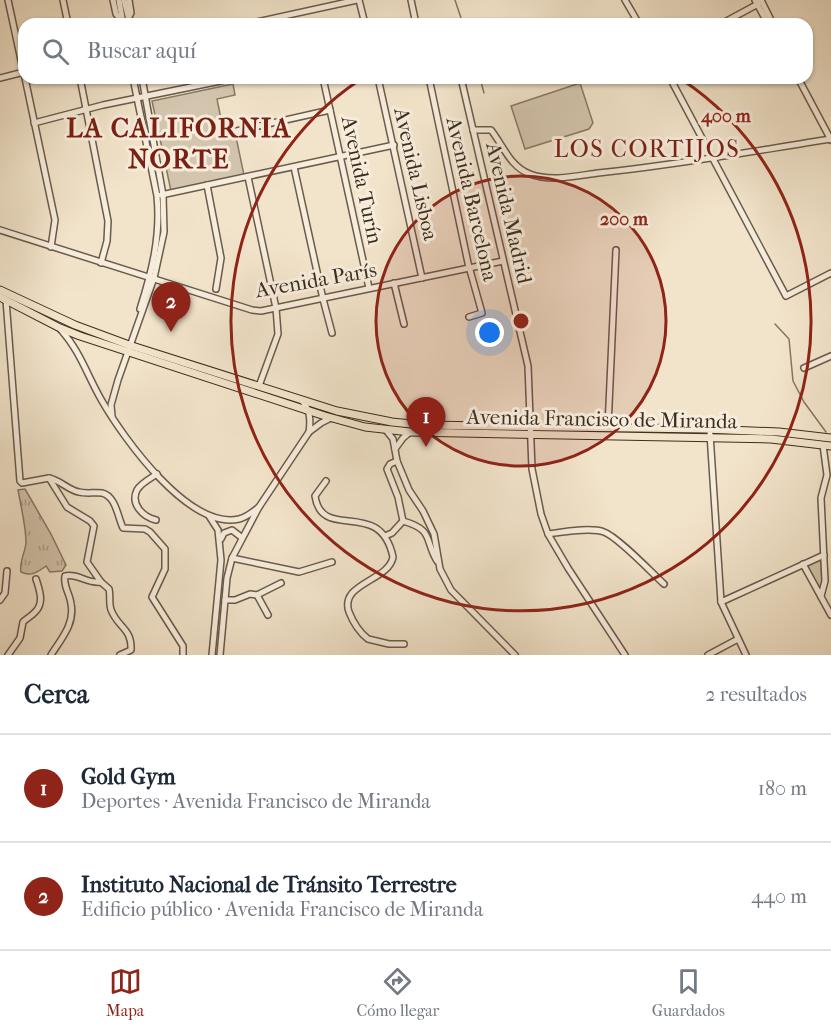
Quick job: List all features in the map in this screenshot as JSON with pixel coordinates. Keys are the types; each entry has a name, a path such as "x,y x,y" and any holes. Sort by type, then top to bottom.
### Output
{"main road":[{"name":"Avenida Francisco de Miranda","path":"0,290 128,349 308,411 365,427 410,432 531,435 778,432 831,438"},
{"name":"Avenida Francisco de Miranda","path":"3,298 60,328 337,411 392,422 421,425 608,427 710,433 827,445"}],"street":[{"path":"8,0 18,46"},
{"path":"63,0 67,18"},
{"path":"113,0 116,14 121,18"},
{"path":"119,0 125,18"},
{"path":"124,0 126,18"},
{"path":"128,18 130,0"},
{"path":"277,18 358,0 363,18"},
{"path":"411,0 415,18"},
{"path":"626,0 636,18"},
{"path":"731,18 759,2 770,0"},
{"path":"759,2 766,18"},
{"path":"759,2 769,18"},
{"path":"0,78 18,75"},
{"path":"26,84 55,220 51,247"},
{"path":"81,84 108,221 107,241 101,263"},
{"path":"135,84 160,196"},
{"path":"112,416 113,396 152,278 158,235 160,196 143,84"},
{"path":"34,123 207,84"},
{"name":"Avenida Turín","path":"324,84 369,288"},
{"name":"Avenida Lisboa","path":"379,84 422,278"},
{"name":"Avenida Barcelona","path":"430,84 469,268 482,313 469,317"},
{"name":"Avenida Madrid","path":"462,84 528,366 532,469 541,514 548,534 568,568 625,655"},
{"path":"673,84 786,297 831,273"},
{"path":"473,130 491,130 518,166 540,177 551,178 633,170 712,159 831,139 803,84"},
{"path":"232,132 330,111"},
{"path":"160,196 394,145"},
{"path":"294,167 332,333"},
{"path":"248,177 276,308 276,342 259,386"},
{"path":"207,185 221,258 216,289"},
{"path":"0,223 1,230"},
{"name":"Avenida París","path":"1,230 261,311 502,261"},
{"path":"608,427 616,250"},
{"path":"394,283 404,324"},
{"path":"3,298 20,481 22,483 49,478 78,492 103,493 109,496 114,504 123,528 150,531 165,549 167,562 152,597 183,646 183,655"},
{"path":"60,328 79,355 102,401 157,474 180,498 208,516 218,530 221,541 221,560 212,655"},
{"path":"804,368 831,356"},
{"path":"299,399 308,411 309,432"},
{"path":"220,655 232,558 241,537 309,432 327,419 335,417"},
{"path":"385,429 393,439 397,461 412,495 434,534 442,574 456,597 515,655"},
{"path":"394,449 410,432"},
{"path":"710,433 722,602 746,655"},
{"path":"821,596 825,581 821,498 828,475 827,445"},
{"path":"397,461 390,464 387,469 398,496 403,520"},
{"path":"156,520 148,518 139,510 136,494 140,487 157,474"},
{"path":"49,478 68,507 94,525 87,562 100,582 109,589 111,611 128,632 131,650 120,655"},
{"path":"326,481 315,496 317,505 324,514 335,520 361,521 369,524 385,537 391,550 392,564 389,568 356,589 349,599 348,607 357,627 368,639 389,644 404,644"},
{"path":"208,516 240,519 259,507"},
{"path":"385,537 392,533 403,520"},
{"path":"403,520 425,532 439,564"},
{"path":"221,541 224,533 232,530 241,537"},
{"path":"548,534 603,531 617,540 664,584"},
{"path":"722,602 824,555"},
{"path":"232,558 299,572 332,562"},
{"path":"803,564 831,615"},
{"path":"0,600 5,595 6,571"},
{"path":"51,655 71,620 72,604 64,581 65,576 74,575 92,584 100,582"},
{"path":"8,655 20,638 24,622 35,613 40,603 41,595 36,579"},
{"path":"225,600 235,600 250,594 257,595 281,583"},
{"path":"257,595 268,615"},
{"path":"708,655 738,639"}],"green space":[{"path":"233,84 235,95 217,99 225,139 236,137 244,175 171,191 152,101"},
{"path":"580,84 593,123 589,129 525,149 511,106"},
{"path":"25,489 66,565 62,571 50,572 46,566 31,574 21,572 26,537 18,490"},
{"path":"821,558 822,584 819,590 807,565"}],"waterway":[{"path":"455,0 461,18"},
{"path":"482,84 484,93"},
{"path":"775,324 789,339 793,381 804,402 826,432"}],"place":[{"name":"Instituto Nacional de Tránsito Terrestre","path":"171,332"},
{"name":"Gold Gym","path":"426,447"}],"district":[{"name":"LA CALIFORNIA NORTE","path":"179,144"},
{"name":"LOS CORTIJOS","path":"647,149"}]}
